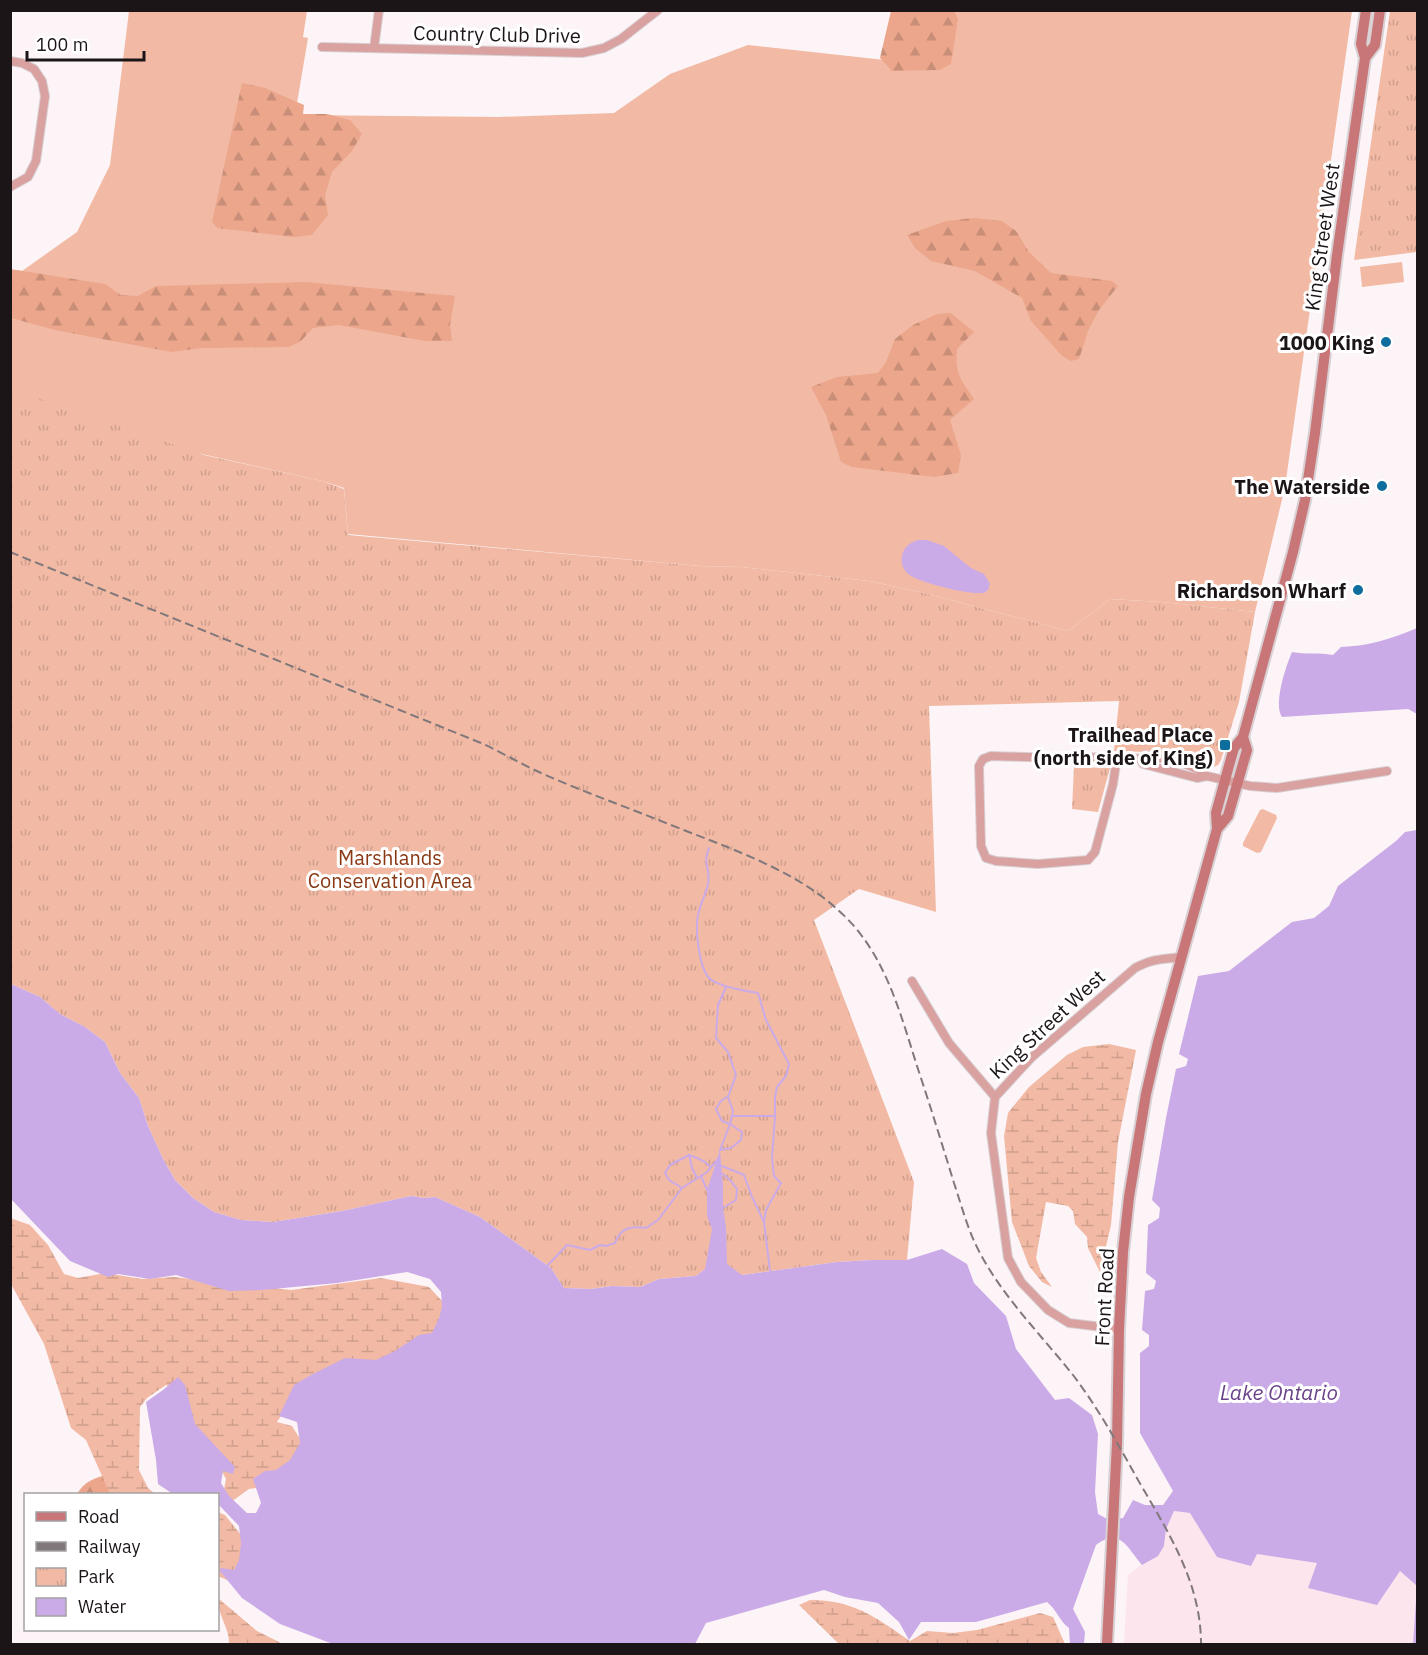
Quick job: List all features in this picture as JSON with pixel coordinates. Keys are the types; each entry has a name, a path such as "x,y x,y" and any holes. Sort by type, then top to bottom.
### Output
{"main road":[{"name":"King Street West","path":"1218,829 1216,813 1234,748 1243,737 1305,500 1365,58 1361,44 1366,10"},
{"name":"King Street West","path":"1365,58 1375,45 1380,10"},
{"name":"King Street West","path":"1181,957 1218,829 1228,816 1238,783 1247,750 1243,737"},
{"name":"Front Road","path":"1107,1644 1123,1252 1135,1154 1146,1094 1181,957"}],"street":[{"path":"374,48 379,10"},
{"name":"Country Club Drive","path":"322,46 582,53 604,48 621,39 658,10"},
{"path":"10,61 22,63 34,69 42,81 45,96 36,162 28,177 10,187"},
{"path":"1117,757 1113,784 1095,852 1088,860 1038,864 996,861 986,858 981,846 979,766 983,759 991,756 1117,757 1140,759 1143,764 1197,778 1207,776 1250,786 1277,788 1387,771"},
{"name":"King Street West","path":"1119,1329 1069,1323 1048,1310 1021,1282 1012,1266 1008,1258 991,1133 995,1097 1031,1058 1135,968 1160,958 1181,957"},
{"path":"912,981 949,1043 995,1097"}],"shaded area":[{"path":"1174,1511 1190,1513 1217,1557 1257,1554 1318,1563 1308,1588 1399,1570 1417,1586 1413,1644 1124,1644 1128,1575 1164,1546 1166,1529"}],"green space":[{"path":"129,11 307,11 303,37 308,38 295,115 499,117 614,113 670,74 748,45 894,61 900,11 1352,11 1285,487 1255,612 1110,599 1068,631 869,581 741,567 700,566 348,534 344,488 322,481 11,411 11,270 22,271 77,232 110,165"},
{"path":"891,11 954,11 958,19 951,64 940,70 892,71 880,58"},
{"path":"1390,11 1417,11 1417,252 1354,260"},
{"path":"242,83 265,88 304,105 303,114 327,114 350,120 362,134 352,151 332,172 325,195 328,215 312,235 294,237 217,228 212,222"},
{"path":"974,218 1002,221 1016,231 1029,252 1051,273 1112,281 1118,286 1099,310 1088,331 1079,359 1071,361 1062,356 1031,321 1022,298 975,271 931,261 915,248 907,235 946,221"},
{"path":"1402,262 1404,282 1362,287 1360,267"},
{"path":"10,269 105,284 121,295 138,296 156,286 306,282 455,296 450,325 452,341 425,341 339,325 313,328 300,342 288,347 202,348 171,352 55,330 11,318"},
{"path":"951,313 974,332 957,349 960,376 974,399 950,420 961,455 958,473 934,477 852,467 841,462 826,415 811,387 837,377 878,373 886,362 895,339 913,325 937,314"},
{"name":"Marshlands Conservation Area","path":"11,390 204,455 322,481 344,489 348,535 700,566 741,567 869,581 1068,631 1110,599 1255,612 1239,702 1221,760 1218,765 1211,768 1182,760 1180,755 1171,753 1167,756 1146,752 1114,751 1119,701 929,706 936,912 859,889 814,920 914,1182 907,1260 837,1262 742,1275 705,1269 696,1276 659,1279 640,1287 564,1288 551,1268 480,1217 435,1197 411,1196 342,1211 273,1222 241,1220 214,1212 193,1198 175,1180 148,1126 139,1098 120,1073 105,1042 85,1027 60,1014 40,997 11,984"},
{"path":"1074,767 1110,768 1098,812 1072,809"},
{"path":"1263,809 1276,815 1277,818 1261,852 1257,853 1243,846 1243,843 1260,810"},
{"path":"1109,1044 1136,1050 1118,1142 1111,1225 1100,1272 1088,1248 1087,1237 1075,1224 1073,1211 1068,1206 1046,1202 1036,1258 1041,1272 1052,1287 1042,1282 1029,1266 1012,1222 1004,1136 1008,1113 1029,1087 1067,1055 1083,1047"},
{"path":"10,1218 30,1225 48,1245 64,1274 78,1278 105,1273 142,1279 174,1277 291,1290 381,1278 429,1287 456,1316 519,1324 373,1372 303,1383 277,1422 292,1426 302,1442 276,1485 249,1489 231,1502 222,1500 226,1479 216,1460 204,1456 176,1390 166,1385 147,1398 140,1407 139,1470 148,1488 154,1493 110,1493 86,1440 71,1428 44,1344 11,1284"},
{"path":"106,1475 110,1493 78,1493 82,1487"},
{"path":"219,1512 225,1515 245,1540 240,1575 229,1581 219,1576"},
{"path":"219,1599 257,1631 283,1644 229,1644 228,1632 219,1610"},
{"path":"810,1600 839,1603 852,1607 875,1617 910,1641 927,1631 953,1633 977,1630 1040,1613 1053,1617 1065,1644 839,1644 799,1605"}],"water":[{"path":"918,540 927,540 944,546 971,568 984,574 990,584 988,590 984,593 973,593 955,590 925,582 909,574 902,564 902,556 907,546"},
{"path":"1417,628 1417,714 1408,709 1282,717 1280,694 1292,652 1333,655 1341,647 1380,641"},
{"name":"Lake Ontario","path":"1417,830 1417,1586 1400,1571 1377,1605 1308,1588 1317,1563 1257,1554 1251,1566 1217,1557 1190,1513 1174,1511 1166,1529 1164,1546 1158,1556 1142,1565 1127,1546 1118,1539 1112,1538 1096,1545 1073,1609 1085,1632 1084,1644 1070,1644 1069,1628 1047,1602 976,1622 921,1622 909,1640 899,1622 878,1603 845,1597 824,1590 706,1623 695,1644 333,1644 280,1624 242,1598 219,1570 222,1568 234,1570 239,1560 241,1544 239,1526 219,1505 219,1493 172,1493 158,1484 146,1402 178,1377 185,1385 195,1424 235,1467 233,1474 223,1471 221,1483 229,1496 247,1513 256,1513 261,1503 253,1479 265,1471 276,1470 290,1460 300,1443 297,1422 279,1416 294,1385 345,1358 376,1360 419,1335 432,1333 442,1307 441,1292 430,1279 407,1272 337,1283 229,1291 176,1275 150,1279 118,1274 108,1277 70,1261 11,1199 11,984 40,997 60,1014 85,1027 105,1042 120,1073 139,1098 148,1126 175,1180 193,1198 214,1212 241,1220 273,1222 342,1211 411,1196 435,1197 480,1217 551,1268 564,1288 640,1287 659,1279 696,1276 705,1269 712,1229 707,1216 707,1190 720,1150 727,1264 742,1275 837,1262 907,1260 942,1249 967,1264 974,1283 1006,1316 1016,1349 1055,1400 1069,1398 1092,1415 1098,1434 1095,1492 1098,1514 1109,1520 1123,1518 1133,1500 1145,1505 1163,1505 1173,1491 1140,1433 1140,1353 1149,1346 1149,1335 1142,1330 1145,1291 1154,1289 1156,1281 1146,1273 1148,1225 1159,1218 1160,1208 1152,1200 1176,1069 1186,1066 1188,1059 1179,1054 1198,976 1229,971 1292,922 1314,918 1329,906 1338,886 1405,832"},
{"path":"1417,1586 1417,1644 1413,1644"}],"waterway":[{"path":"709,848 706,859 708,884 697,921 703,965 709,978 713,981 732,988 758,993 766,1020 789,1064 786,1076 777,1087 775,1097 772,1158 774,1176 781,1183 766,1210 764,1222"},
{"path":"720,1150 733,1111 728,1097 736,1075 728,1052 716,1038 718,1005 726,987"},
{"path":"720,1150 731,1148 741,1140 742,1132 722,1121 716,1109 727,1097"},
{"path":"733,1116 775,1116"},
{"path":"689,1155 697,1178"},
{"path":"682,1188 669,1180 665,1173 670,1165 689,1155 710,1167"},
{"path":"547,1266 567,1245 590,1250 600,1245 615,1243 620,1234 627,1229 646,1228 658,1220 682,1188 707,1172 718,1159"},
{"path":"722,1166 744,1175 764,1222 770,1271"},
{"path":"723,1174 737,1189 736,1200 723,1208"},
{"path":"701,1176 707,1190"}],"railway":[{"path":"10,552 481,743 555,779 751,857 797,880 837,909 867,943 888,982 904,1023 976,1245 1000,1285 1091,1400 1171,1538 1181,1558 1195,1600 1200,1621 1201,1644"}],"place":[{"name":"1000 King","path":"1386,342"},
{"name":"The Waterside","path":"1382,486"},
{"name":"Richardson Wharf","path":"1358,590"},
{"name":"Trailhead Place (north side of King)","path":"1225,745"}]}
